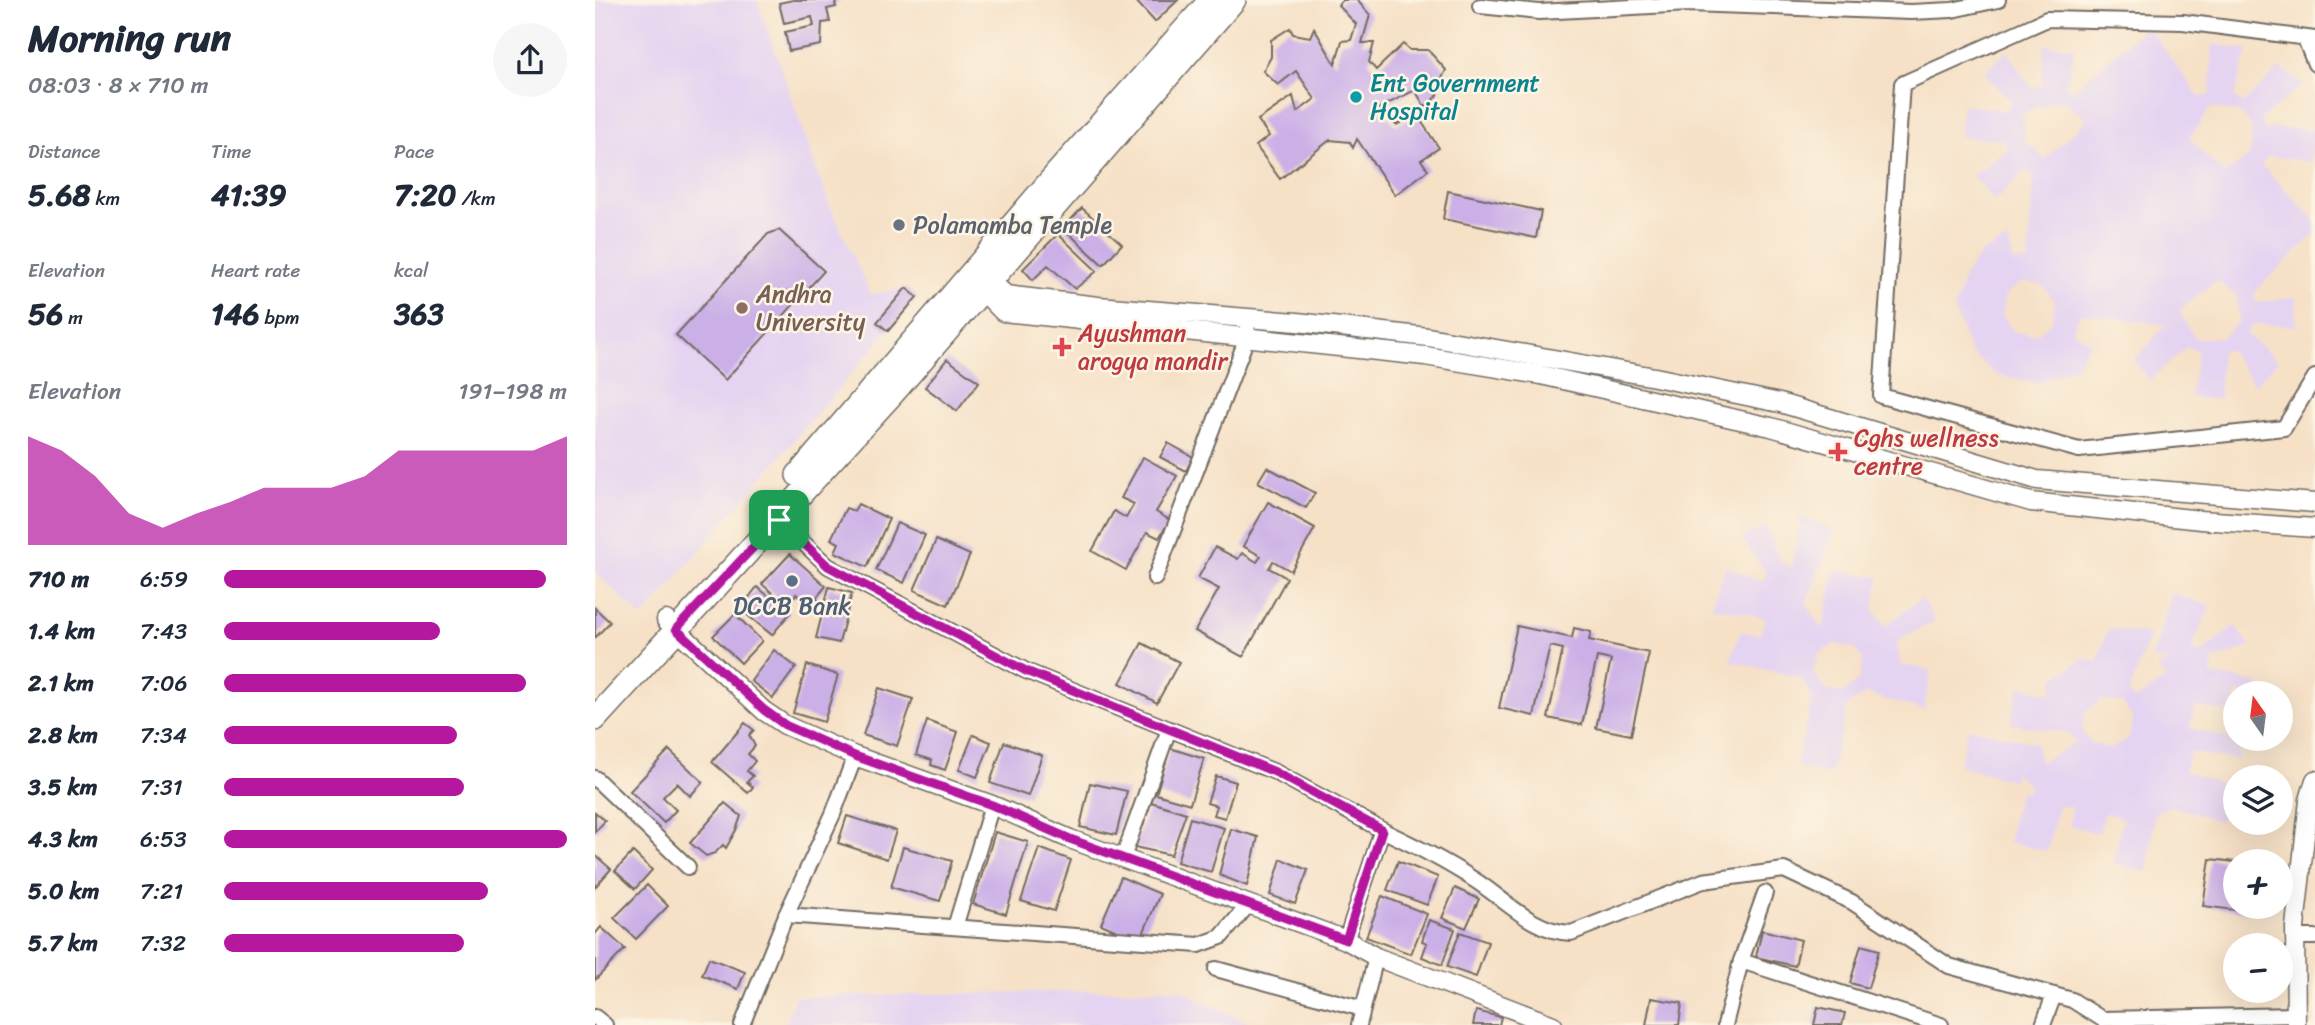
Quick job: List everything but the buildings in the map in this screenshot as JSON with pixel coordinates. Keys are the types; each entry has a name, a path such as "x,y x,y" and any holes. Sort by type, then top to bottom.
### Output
{"main road":[{"path":"595,696 779,520 1211,0"},
{"path":"595,719 671,625 867,397 1234,0"}],"street":[{"path":"1481,6 1690,2 1905,6 1952,10 1998,0"},
{"path":"2315,64 2310,39 2183,22 2047,19 1902,84 1881,396 2079,450 2284,428 2315,377"},
{"path":"979,278 1006,295 1096,314 1246,337 1425,355 1541,375 1771,427 2031,502 2188,519 2315,528"},
{"path":"1096,314 1249,318 1428,337 1655,377 1780,403 2037,480 2315,503"},
{"path":"1155,578 1246,337 1249,318"},
{"path":"779,520 828,566 1026,671 1275,772 1440,859 1477,881 1512,910 1557,933 1571,933 1703,881 1784,870 1852,902 1949,965 2072,1000 2102,1019 2296,1020 2295,937 2315,780"},
{"path":"671,625 764,710 785,725 855,756 992,805 1123,858 1346,940 1376,957 1553,1025"},
{"path":"1123,858 1169,729"},
{"path":"742,1025 855,756"},
{"path":"595,778 688,866"},
{"path":"955,927 992,805"},
{"path":"1346,940 1382,830"},
{"path":"1725,1025 1741,961 1765,893"},
{"path":"786,915 1199,945 1221,937 1249,904"},
{"path":"2295,937 2315,937"},
{"path":"1359,1025 1376,957"},
{"path":"1741,961 1941,1025"},
{"path":"1216,969 1363,1009"},
{"path":"2043,1025 2045,1011 2054,995"},
{"path":"595,1017 605,1025"}],"shaded area":[{"name":"Andhra University","path":"595,0 757,0 828,202 871,295 906,288 877,322 888,331 642,618 595,572"},
{"path":"2147,26 2199,97 2210,95 2213,44 2248,50 2234,97 2243,104 2280,67 2303,85 2261,119 2263,128 2315,130 2311,162 2268,156 2261,165 2315,220 2315,234 2255,291 2256,302 2296,297 2296,326 2254,324 2246,334 2278,361 2254,385 2230,350 2221,351 2219,400 2190,397 2198,350 2187,347 2150,380 2133,361 2166,325 2081,313 2072,331 2091,341 2076,366 2038,383 1996,375 1971,353 1954,309 1964,276 1982,253 2008,239 2013,262 2028,261 2033,176 2025,171 1994,201 1972,176 2008,149 2005,140 1960,137 1962,104 2007,111 2011,101 1984,73 2007,51 2031,87 2042,85 2044,45 2075,47 2065,87 2073,90","holes":["2062,100 2087,120 2045,159 2024,140 2023,112","2211,108 2239,112 2252,127 2250,156 2224,174 2189,138","2217,281 2237,296 2239,321 2223,337 2195,339 2179,310","2022,282 2042,285 2055,302 2052,322 2035,335 2014,332 2002,315 2005,295"]},
{"path":"1801,517 1835,531 1806,603 1823,629 1835,570 1880,577 1873,610 1886,626 1921,598 1935,621 1897,641 1900,665 1931,670 1924,710 1866,694 1848,705 1830,775 1796,767 1812,700 1802,678 1730,661 1741,631 1760,635 1766,618 1712,606 1725,566 1761,582 1767,574 1742,538 1766,526 1780,562 1791,567","holes":["1834,644 1854,648 1863,660 1859,680 1844,693 1826,690 1813,673 1818,655"]},
{"path":"2172,593 2210,606 2191,649 2200,654 2235,626 2251,646 2213,661 2212,675 2248,681 2223,681 2223,711 2196,707 2189,728 2223,736 2223,751 2239,751 2238,760 2191,752 2184,771 2223,784 2223,814 2220,821 2170,806 2154,814 2148,872 2113,864 2123,818 2105,813 2099,833 2069,825 2072,807 2058,806 2047,851 2008,842 2019,790 2026,793 2030,786 2015,772 2013,781 1959,765 1968,728 2036,743 2040,763 2076,742 2068,733 2010,724 2020,686 2051,694 2054,678 2084,658 2097,662 2108,629 2150,634 2129,693 2135,700 2166,679 2158,669 2168,660 2151,660","holes":["2101,700 2123,703 2133,719 2129,738 2111,749 2092,744 2082,731 2085,713"]},
{"path":"1178,989 1253,1025 785,1025 795,997"}],"place":[{"name":"Ent Government Hospital","path":"1356,97"},
{"name":"Polamamba Temple","path":"899,225"},
{"name":"Andhra University","path":"742,308"},
{"name":"Ayushman arogya mandir","path":"1062,347"},
{"name":"Cghs wellness centre","path":"1838,452"},
{"name":"DCCB Bank","path":"792,581"}],"route":[{"path":"779,520 793,530 828,566 1026,671 1275,772 1382,830 1346,940 1070,839 992,805 855,756 785,725 764,710 676,629 779,520"}]}
